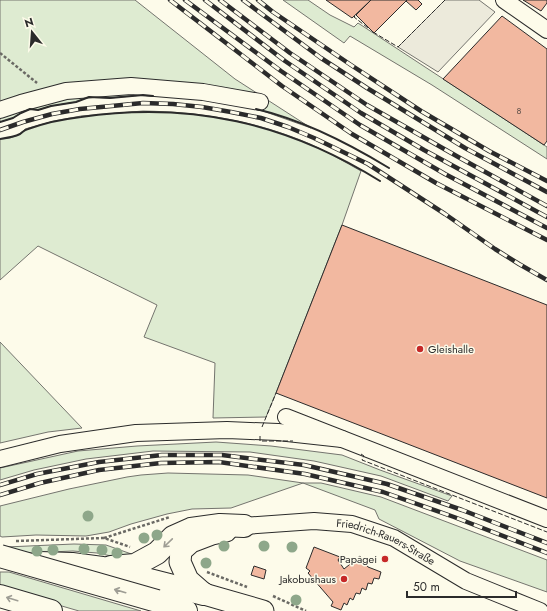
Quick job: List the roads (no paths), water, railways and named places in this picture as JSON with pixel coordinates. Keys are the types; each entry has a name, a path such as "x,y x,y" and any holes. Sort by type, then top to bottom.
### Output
{"highway":[{"path":"102,568 135,565 154,555 173,537 192,529 220,525 244,526"},
{"path":"0,556 157,601 186,611"},
{"path":"0,567 40,563 72,564 102,568 204,594"},
{"path":"0,596 51,611"}],"main road":[{"path":"244,526 212,534 191,542 181,551 180,562 188,580 204,594 264,611"}],"street":[{"path":"504,0 547,30"},
{"path":"0,110 66,91 131,86 202,92 260,102"},
{"path":"286,417 547,519"},
{"path":"0,459 60,444 136,433 227,430 278,432 342,439"},
{"name":"Friedrich-Rauers-Straße","path":"244,526 314,521 352,524 394,538 466,581 540,611"}],"railway":[{"path":"170,0 282,86 352,134 436,183 547,240"},
{"path":"185,0 281,71 360,125 445,174 547,228"},
{"path":"205,0 285,61 361,113 424,150 547,217"},
{"path":"220,0 290,53 367,105 547,206"},
{"path":"243,0 321,58 367,88 465,148 547,192"},
{"path":"258,0 273,12 421,111 489,151 547,181"},
{"path":"0,130 52,114 80,109 143,103 202,107 261,118 314,138 368,164 445,214 495,249 547,280"},
{"path":"0,485 37,474 99,462 162,455 222,455 304,465 387,484 462,510 547,543"},
{"path":"0,495 40,483 99,470 161,463 219,462 305,474 383,492 454,517 547,553"}],"place":[{"name":"Gleishalle","path":"420,349"},
{"name":"Papagei","path":"385,559"},
{"name":"Jakobushaus","path":"344,579"}]}
